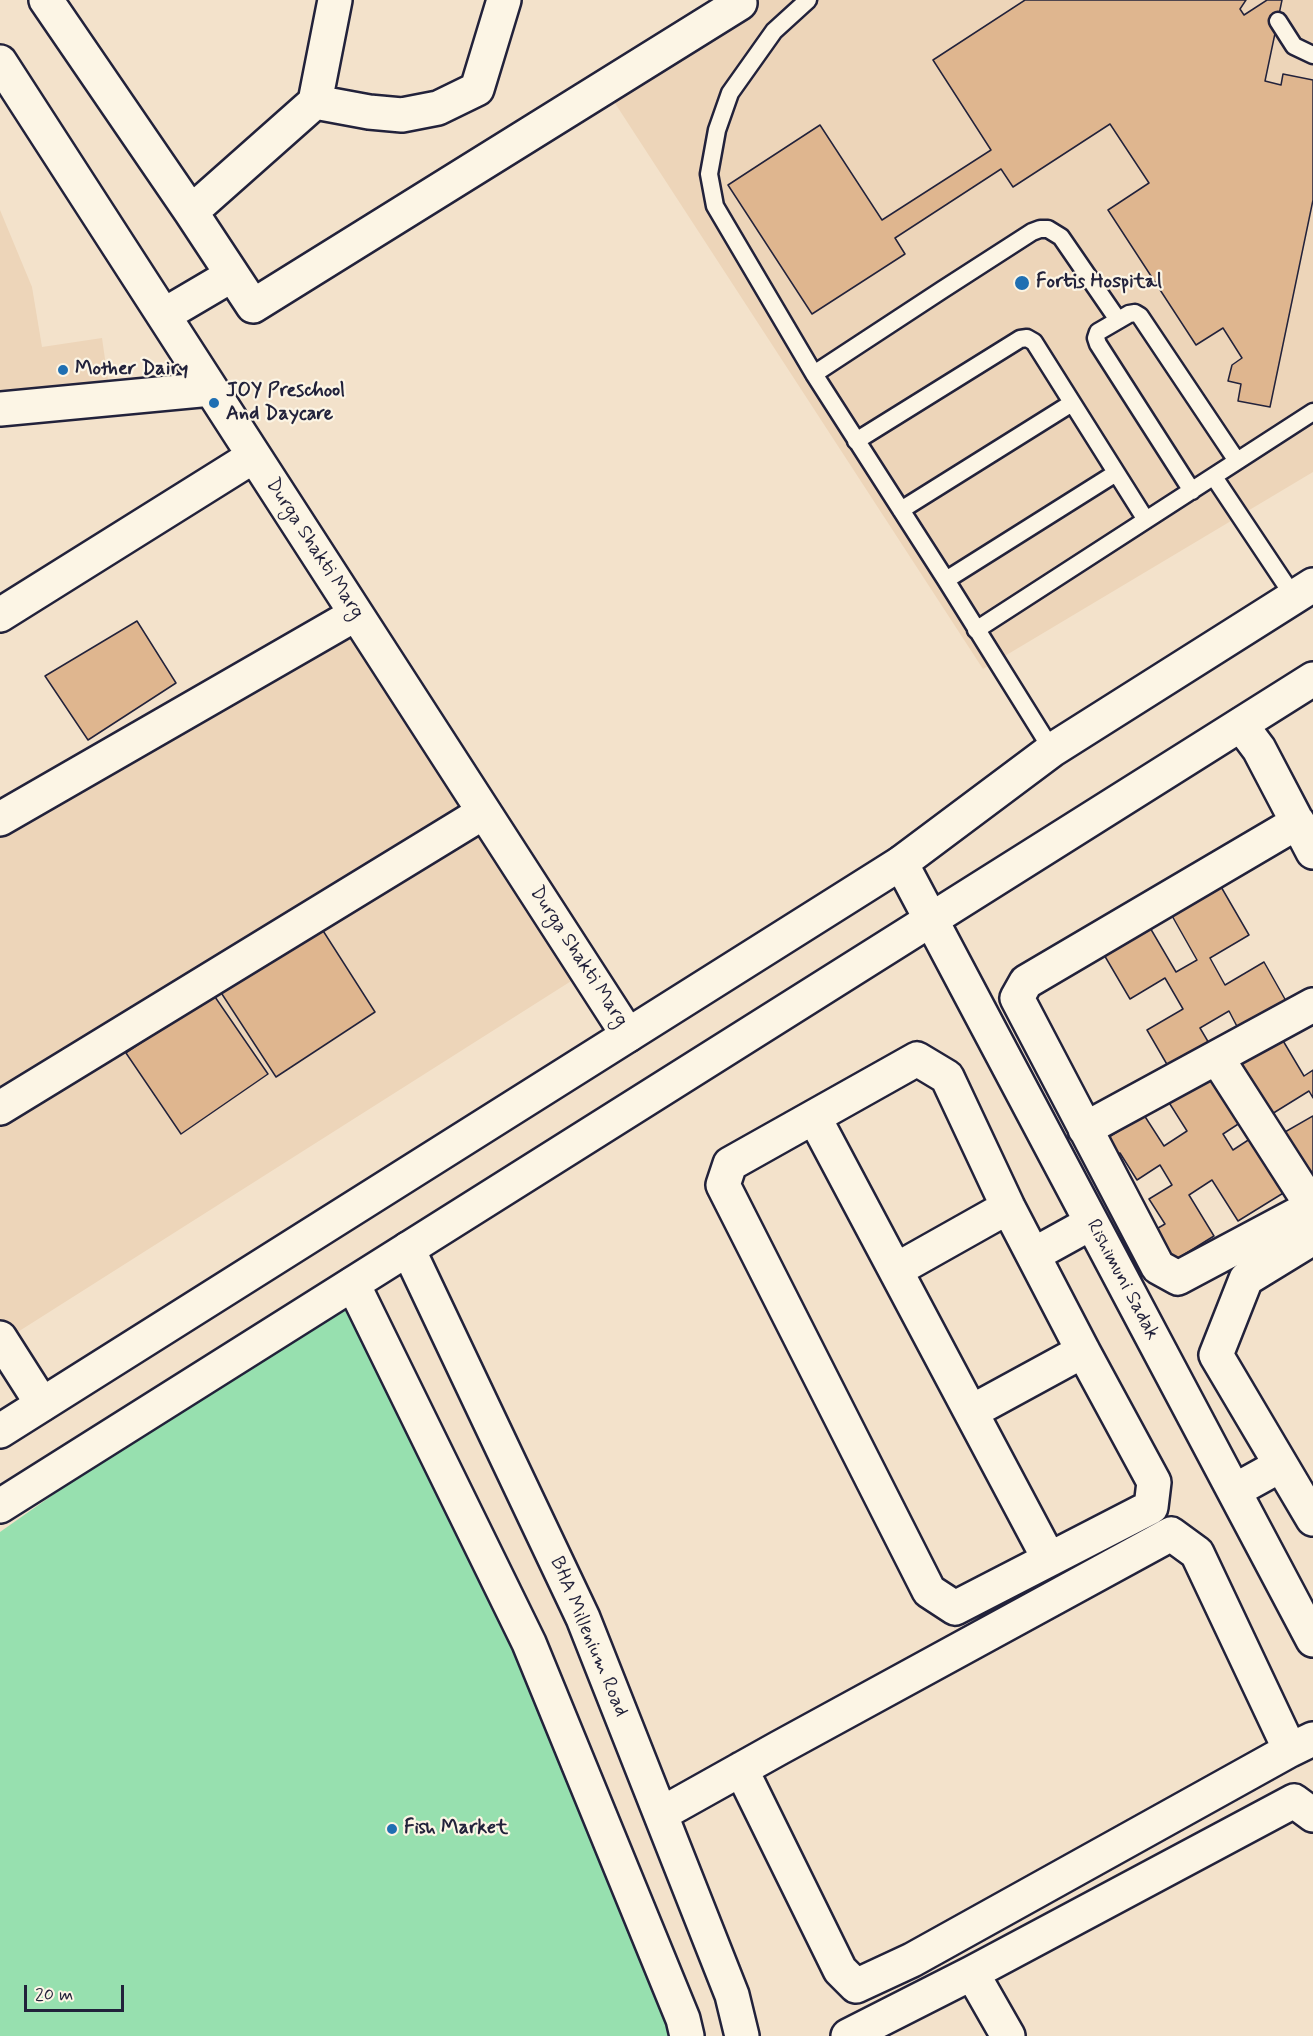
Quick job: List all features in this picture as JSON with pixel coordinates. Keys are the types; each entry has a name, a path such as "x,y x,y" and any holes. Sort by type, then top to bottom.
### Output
{"street":[{"path":"46,0 253,306 734,1"},
{"path":"191,212 315,102 335,0"},
{"path":"315,102 369,112 402,115 438,108 477,89 504,0"},
{"name":"Durga Shakti Marg","path":"0,62 628,1035"},
{"path":"164,315 232,275"},
{"path":"0,409 212,389"},
{"path":"0,615 254,456"},
{"path":"0,1431 901,863 1052,750 1303,591"},
{"path":"0,819 356,614"},
{"path":"0,1506 1313,679"},
{"path":"1241,725 1259,749 1313,852"},
{"path":"0,1108 484,812"},
{"path":"1217,1058 1313,1206 1178,1278 1158,1267 1017,998 1026,982 1298,822"},
{"name":"Rishimuni Sadak","path":"901,863 1313,1640"},
{"path":"1085,1129 1313,1005"},
{"path":"917,1059 947,1077 1008,1207 1154,1482 1150,1507 955,1608 928,1592 723,1185 730,1164 917,1059"},
{"path":"814,1117 1049,1559"},
{"path":"896,1270 1008,1207"},
{"path":"1034,1255 1091,1223"},
{"path":"1313,1238 1246,1279 1216,1355 1313,1519"},
{"name":"BHA Millenium Road","path":"408,1249 583,1618 732,1995 742,2036"},
{"path":"353,1284 529,1643 683,2019 687,2036"},
{"path":"0,1338 42,1404"},
{"path":"971,1412 1083,1351"},
{"path":"1209,1443 1253,1418"},
{"path":"1234,1491 1281,1465"},
{"path":"661,1814 741,1769 1171,1534 1197,1553 1301,1744 912,1960 856,1986 840,1970 741,1769"},
{"path":"848,2036 1306,1802"},
{"path":"972,1973 1008,2036"}],"lane":[{"path":"808,0 774,31 730,93 717,130 709,174 715,206 814,374 1052,750"},
{"path":"1278,21 1294,46 1313,55"},
{"path":"814,374 992,257 1040,229 1048,228 1061,237 1118,320"},
{"path":"1192,491 1098,344 1096,338 1098,332 1129,314 1135,313 1140,316 1237,461"},
{"path":"856,441 1020,339 1027,338 1034,342 1146,520"},
{"path":"901,510 1072,403"},
{"path":"976,630 1313,412"},
{"path":"946,580 1116,473"},
{"path":"1214,477 1303,591"}],"shaded area":[{"name":"Fortis Hospital","path":"754,0 1313,0 1313,472 983,669 609,94"},
{"path":"0,210 32,287 42,347 102,338 108,380 0,395"},
{"path":"356,614 587,971 13,1335 0,1325 0,819"}],"green space":[{"path":"353,1284 421,1421 682,2036 0,2036 0,1532"}],"building":[{"name":"Fortis Hospital","path":"1025,0 1246,0 1240,9 1244,15 1267,0 1282,0 1265,81 1281,85 1283,74 1313,80 1313,200 1270,407 1238,401 1241,384 1228,381 1232,365 1242,358 1223,328 1196,345 1108,210 1149,183 1110,124 1013,187 1001,169 895,238 905,254 812,314 728,185 820,125 882,220 991,150 933,60"},
{"path":"137,621 176,683 88,740 45,676"},
{"path":"1220,885 1249,935 1210,958 1225,985 1264,962 1290,1008 1242,1036 1229,1011 1200,1028 1213,1050 1172,1073 1147,1030 1183,1009 1165,978 1130,999 1103,953 1149,926 1176,972 1197,960 1171,914"},
{"path":"320,926 375,1012 276,1077 220,991"},
{"path":"213,994 268,1074 181,1134 126,1053"},
{"path":"1282,1039 1304,1076 1313,1070 1313,1098 1309,1091 1267,1117 1236,1066"},
{"path":"1219,1069 1249,1117 1223,1134 1233,1150 1259,1133 1293,1187 1238,1221 1212,1180 1189,1195 1214,1236 1172,1262 1153,1231 1165,1224 1149,1199 1172,1185 1160,1165 1137,1180 1120,1153 1111,1158 1101,1142 1144,1115 1164,1146 1187,1131 1168,1101"},
{"path":"1313,1116 1313,1187 1278,1136"}],"place":[{"name":"Fortis Hospital","path":"1022,283"},
{"name":"Mother Dairy","path":"63,370"},
{"name":"JOY Preschool And Daycare","path":"214,403"},
{"name":"Fish Market","path":"392,1829"}]}
